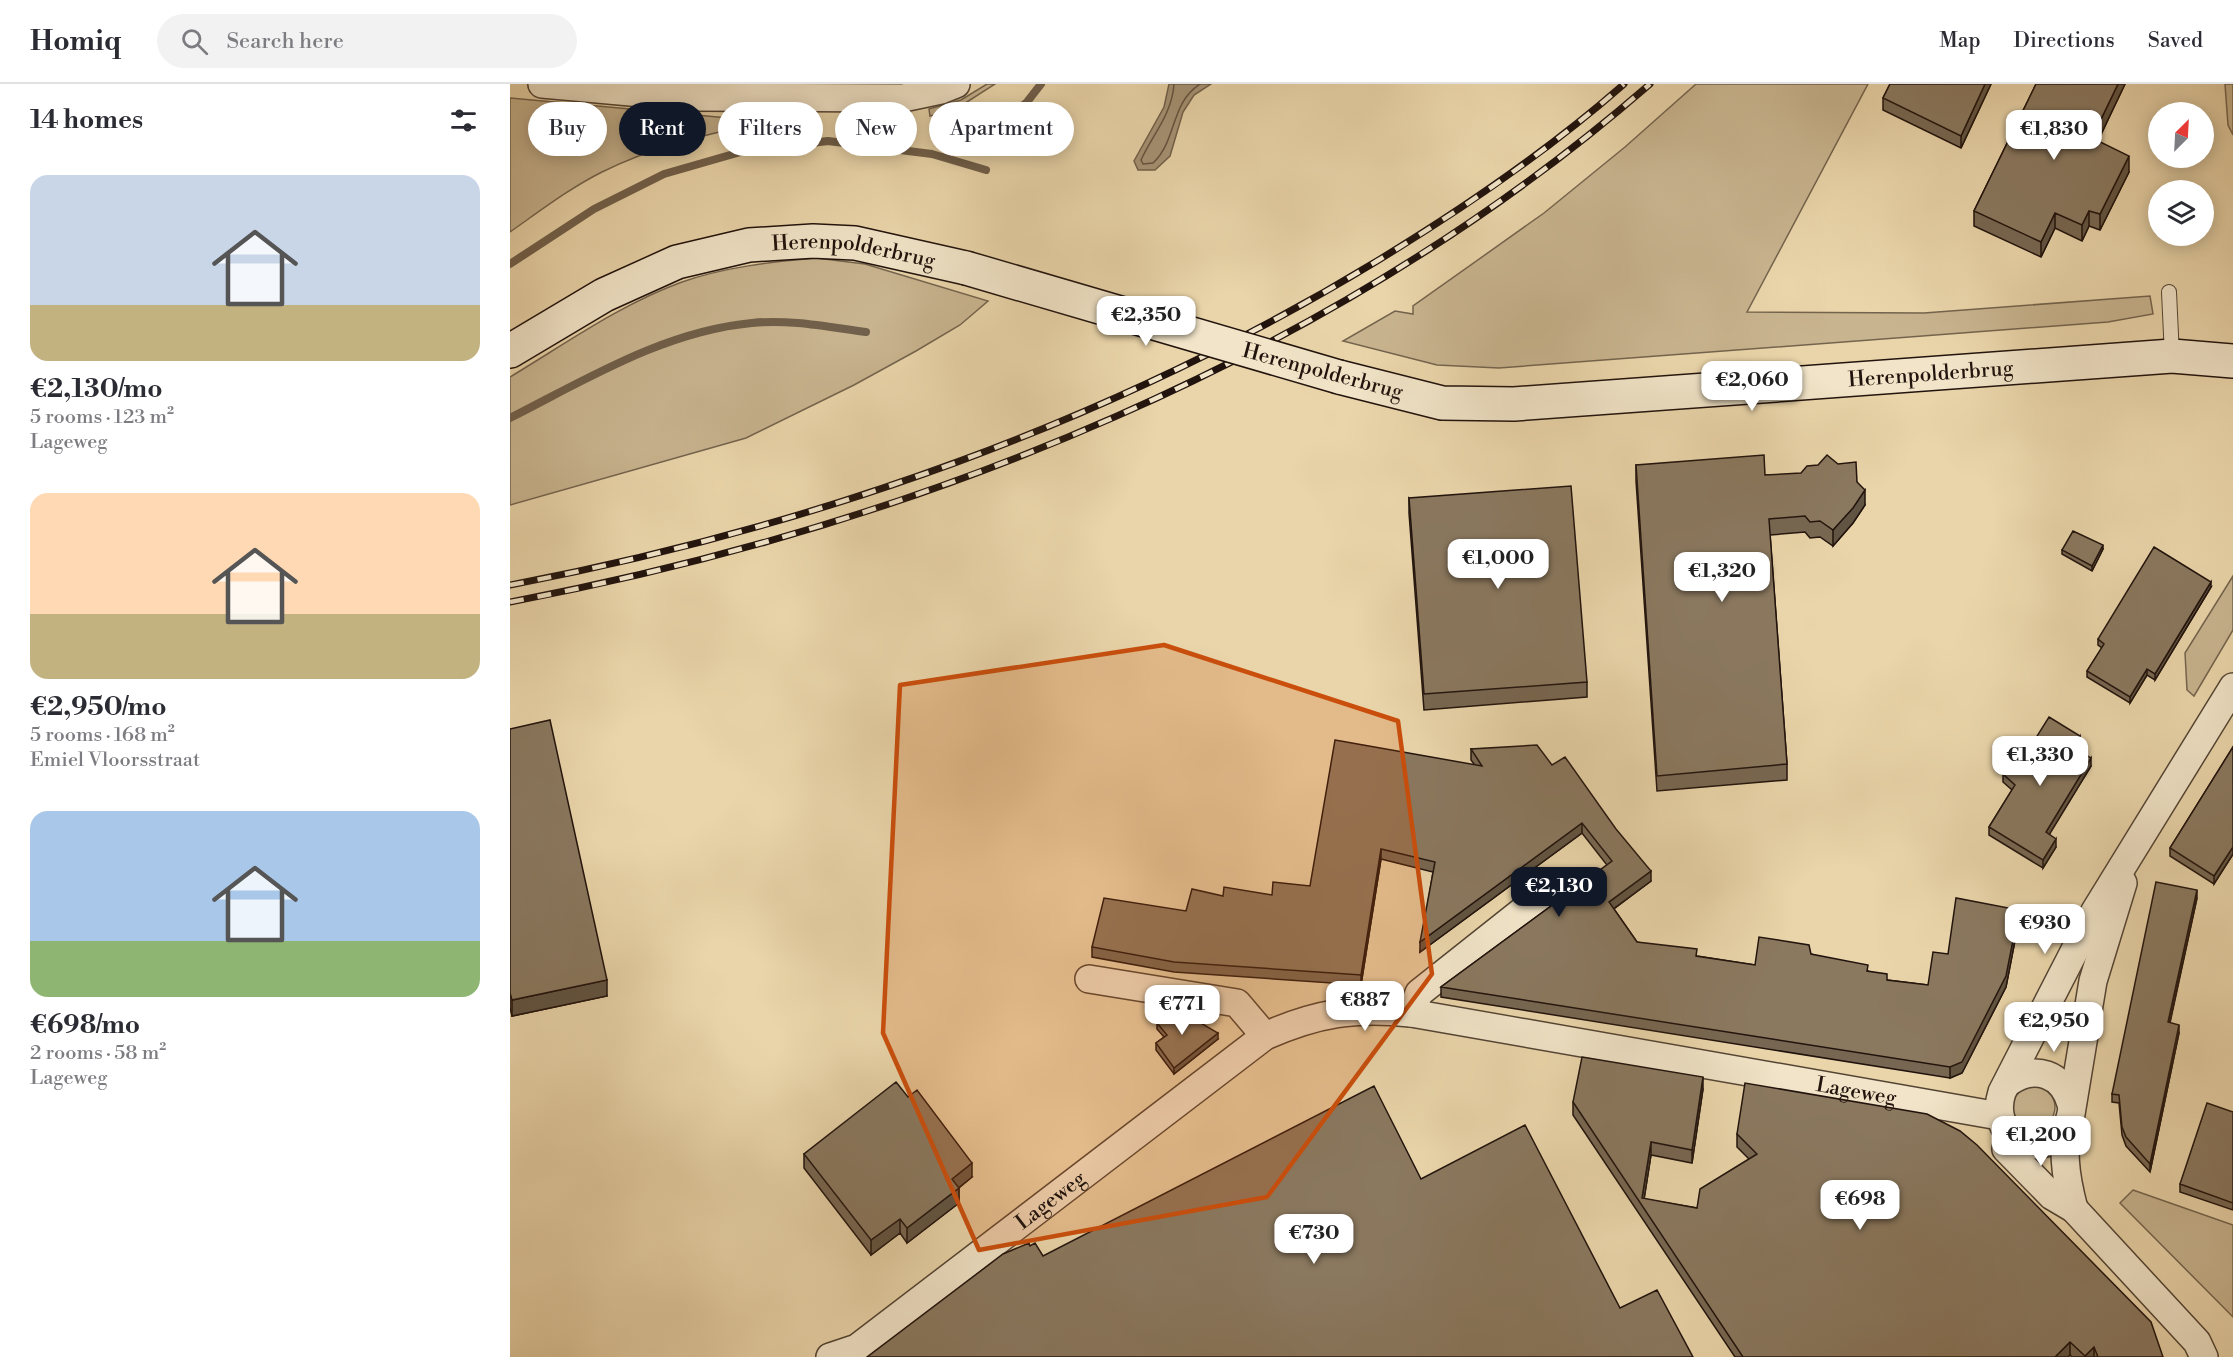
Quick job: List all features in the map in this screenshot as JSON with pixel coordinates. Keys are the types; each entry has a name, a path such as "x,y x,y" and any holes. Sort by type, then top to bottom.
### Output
{"street":[{"path":"542,84 686,97 892,98 941,90 956,84"},
{"name":"Herenpolderbrug","path":"510,351 604,295 677,262 749,245 813,241 855,243 966,268 1339,377 1442,403 1514,404 2172,356 2233,361"},
{"name":"Herenpolderbrug","path":"2172,356 2233,339"},
{"path":"2074,1209 2064,1172 2068,1117 2093,981 2131,856 2144,827 2233,687"},
{"path":"2131,856 2095,911 2070,956 1998,1103 2004,1125 2006,1149 2052,1196 2074,1209 2201,1349"},
{"path":"1411,1013 1419,993 1559,882"},
{"path":"1089,979 1237,1003 1265,1036"},
{"name":"Lageweg","path":"830,1357 857,1348 1265,1036 1297,1022 1325,1014 1376,1009 1411,1013 2004,1125"},
{"path":"2004,1125 2025,1144 2034,1145 2053,1140 2068,1117 2064,1086 2048,1075 2039,1072 2024,1073 2009,1082"}],"lane":[{"path":"2169,292 2172,356"}],"highlighted area":[{"path":"1164,645 1398,721 1432,974 1267,1197 979,1250 883,1033 900,685"}],"shaded area":[{"path":"987,84 995,84 967,102 954,102"},
{"path":"1696,84 1868,84 1747,312 1924,313 2150,296 2153,314 2108,322 1499,368 1437,365 1343,341 1395,311 1413,314 1413,306 1544,213 1625,147"},
{"path":"2225,84 2233,84 2233,135 2228,125"},
{"path":"510,98 554,102 528,102 528,156 607,156 607,107 619,108 619,156 638,156 578,185 510,232"},
{"path":"706,116 718,117 718,133 706,135"},
{"path":"816,258 865,264 988,301 960,325 916,351 854,385 746,438 510,505 510,377 615,313 682,282 731,269"},
{"path":"2233,576 2233,630 2194,696 2187,690 2185,653"},
{"path":"2034,1086 2049,1092 2055,1107 2049,1122 2034,1128 2019,1122 2013,1107 2019,1092"},
{"path":"2133,1190 2233,1225 2233,1317 2120,1203"}],"water":[{"path":"1169,84 1211,84 1194,95 1183,112 1170,156 1155,170 1138,170 1134,161 1164,107"}],"building":[{"path":"1890,84 1985,84 1961,136 1883,98"},
{"path":"2036,84 2118,84 2092,138 2129,156 2100,214 2089,211 2082,225 2055,213 2041,242 1974,211"},
{"path":"1764,455 1765,475 1801,473 1807,466 1818,465 1827,455 1838,464 1856,462 1857,482 1865,490 1853,508 1833,530 1820,521 1810,522 1805,516 1769,519 1787,764 1657,776 1636,465"},
{"path":"1571,486 1587,682 1424,694 1409,498"},
{"path":"2073,531 2103,545 2092,566 2062,550"},
{"path":"2154,547 2211,582 2155,674 2147,669 2130,697 2087,671 2104,644 2098,639"},
{"path":"2049,717 2080,736 2073,747 2091,758 2046,832 2056,839 2043,860 1989,827 2015,785 2003,774 2021,744 2029,749"},
{"path":"550,720 607,980 512,1000 510,993 510,729"},
{"path":"1335,740 1482,766 1471,749 1537,745 1552,765 1565,757 1616,829 1651,871 1609,902 1637,942 1697,949 1696,956 1755,965 1759,937 1809,945 1811,954 1868,965 1867,971 1887,974 1887,980 1928,985 1933,952 1948,954 1956,898 2019,910 2006,976 1962,1062 1950,1067 1441,987 1612,861 1582,823 1420,942 1435,862 1381,849 1361,975 1174,962 1092,947 1104,898 1186,911 1192,889 1223,896 1224,887 1272,895 1273,882 1310,886"},
{"path":"2233,747 2233,847 2214,876 2170,848"},
{"path":"2156,882 2197,890 2168,1022 2179,1025 2150,1164 2126,1137 2122,1127 2119,1095 2112,1094"},
{"path":"1175,1008 1218,1033 1174,1068 1156,1043 1167,1035 1157,1023"},
{"path":"1582,1057 1703,1077 1692,1150 1651,1142 1642,1198 1697,1208 1700,1189 1757,1154 1737,1134 1745,1083 1927,1114 1960,1131 1977,1145 2151,1322 2163,1357 2098,1357 2094,1347 2085,1356 2070,1342 2055,1357 1743,1357 1573,1102"},
{"path":"896,1082 908,1097 917,1090 972,1163 952,1179 959,1188 907,1228 900,1219 871,1240 804,1154"},
{"path":"1374,1086 1421,1179 1525,1125 1620,1308 1657,1290 1693,1357 867,1357 1003,1254 1029,1243 1030,1246 1035,1243 1043,1256"},
{"path":"2207,1103 2233,1112 2233,1203 2180,1184"}],"waterway":[{"path":"1027,102 1041,84"},
{"path":"510,264 594,209 664,174 744,151 828,141 932,154 986,170"},
{"path":"510,418 627,359 658,346 720,328 780,322 866,332"}],"railway":[{"path":"510,585 624,561 736,533 958,462 1066,419 1172,371 1276,319 1377,261 1473,199 1535,155 1624,84"},
{"path":"510,602 663,569 816,527 967,477 1115,417 1258,348 1396,270 1527,182 1650,84"}]}
